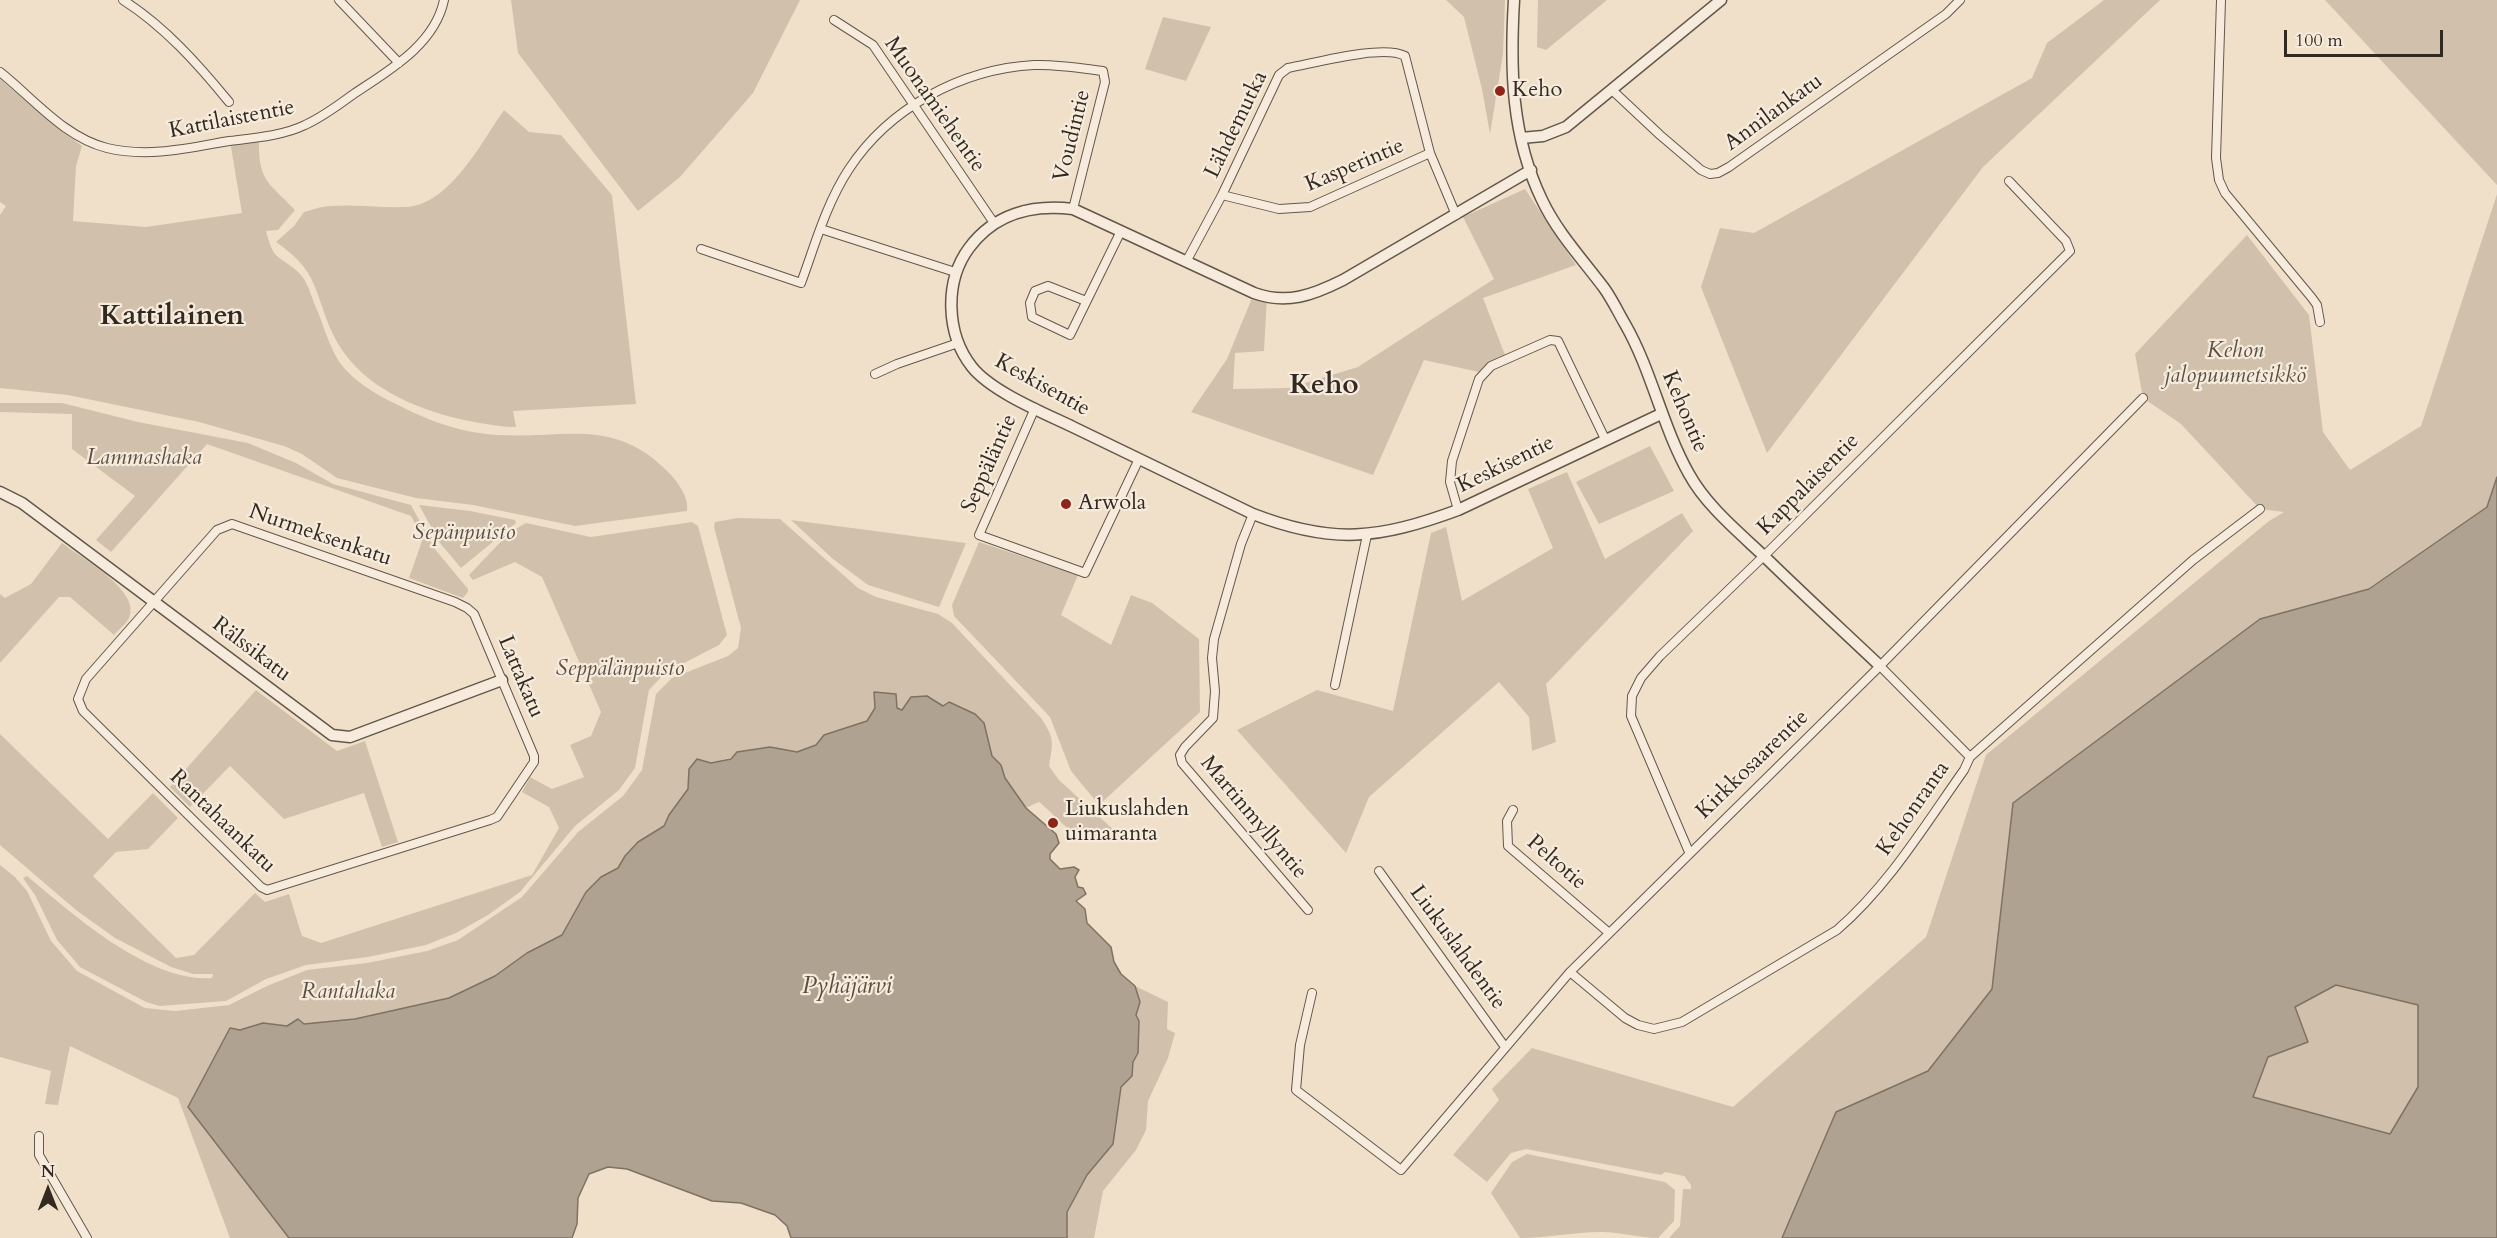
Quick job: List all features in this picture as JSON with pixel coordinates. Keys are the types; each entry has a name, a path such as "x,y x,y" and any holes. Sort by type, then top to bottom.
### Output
{"street":[{"path":"123,0 140,11 197,63 229,102"},
{"path":"339,0 399,63"},
{"name":"Kattilaistentie","path":"0,72 59,123 80,137 107,148 147,152 171,151 259,137 305,125 399,63 429,32 442,12 444,0"},
{"name":"Kehontie","path":"1514,0 1512,82 1521,138 1542,200 1555,222 1606,291 1635,342 1661,414 1689,475 1708,501 1880,666 1970,757"},
{"path":"1521,138 1543,136 1566,127 1721,0"},
{"name":"Annilankatu","path":"1612,90 1701,170 1710,174 1718,173 1946,14 1960,0"},
{"path":"2221,0 2216,158 2218,180 2233,204 2312,298 2317,305 2320,322"},
{"name":"Muonamiehentie","path":"834,20 873,45 915,103 994,223"},
{"name":"Lähdemutka","path":"1186,262 1222,195 1279,75 1288,68 1381,51 1397,51 1405,56 1430,153 1456,215"},
{"name":"Voudintie","path":"915,103 964,80 997,69 1062,65 1103,71 1104,82 1073,209"},
{"path":"701,249 801,283 833,198 849,170 867,145 915,103"},
{"name":"Kasperintie","path":"1222,195 1279,208 1310,207 1430,153"},
{"name":"Keskisentie","path":"1531,170 1343,279 1305,297 1282,299 1267,297 1073,209 1056,207 1024,210 994,223 971,245 955,272 952,300 958,343 972,367 987,382 1035,408 1253,514 1301,529 1346,535 1396,531 1458,510 1661,414"},
{"name":"Kappalaisentie","path":"1689,852 1631,716 1632,696 1641,678 1660,656 2070,251 2066,240 2009,181"},
{"path":"821,229 955,272"},
{"path":"1086,301 1048,286 1035,291 1029,303 1032,317 1070,335 1121,231"},
{"path":"1458,510 1450,482 1452,461 1479,379 1491,366 1550,339 1558,341 1605,439"},
{"path":"875,374 897,363 958,343"},
{"name":"Kirkkosaarentie","path":"1312,993 1300,1045 1296,1090 1401,1170 1570,972 1608,932 1880,666 2143,398"},
{"name":"Seppäläntie","path":"1035,408 979,535 1085,573 1139,459"},
{"name":"Rälssikatu","path":"0,492 22,504 332,735 350,737 502,680"},
{"name":"Kehonranta","path":"1570,972 1625,1018 1638,1025 1654,1029 1683,1022 1837,930 1886,880 1970,757 2193,560 2260,510"},
{"name":"Martinmyllyntie","path":"1253,514 1241,544 1214,639 1213,718 1180,755 1182,764 1308,910"},
{"name":"Nurmeksenkatu","path":"153,601 217,530 232,524 467,608"},
{"path":"1335,685 1367,535"},
{"name":"Rantahaankatu","path":"153,601 86,679 79,692 80,706 212,840 261,887 267,890 497,817 534,762"},
{"name":"Lattakatu","path":"467,608 474,615 534,756 534,762"},
{"name":"Peltotie","path":"1512,810 1507,821 1508,846 1608,932"},
{"name":"Liukuslahdentie","path":"1379,871 1505,1047"},
{"path":"39,1136 39,1155 87,1238"}],"green space":[{"path":"511,0 800,0 753,93 680,177 638,211 518,53"},
{"path":"1446,0 1505,0 1503,54 1490,134 1482,89 1464,17"},
{"path":"1538,0 1607,0 1546,50 1537,47"},
{"path":"2104,0 2160,0 1983,167 1767,453 1701,287 1720,228 1754,233 2032,78 2047,43"},
{"path":"2325,0 2497,0 2497,185"},
{"path":"1163,17 1211,27 1186,81 1145,69"},
{"path":"0,79 82,146 76,166 73,221 146,227 242,213 230,141 259,137 260,163 266,179 295,210 278,230 266,231 270,244 277,256 304,279 334,353 349,373 364,386 408,410 458,429 507,435 581,434 604,436 626,443 649,455 671,475 685,496 687,511 575,526 473,505 416,498 337,478 302,454 284,446 199,422 68,395 0,388 0,215 6,206 0,202"},
{"path":"504,110 529,132 561,135 612,195 636,404 513,411 516,427 510,427 459,419 408,402 384,389 363,373 345,354 332,332 308,272 276,242 294,226 304,212 340,206 405,207 421,204 436,196 450,185 474,155"},
{"path":"1525,189 1576,265 1483,298 1505,355 1487,364 1479,372 1424,360 1373,475 1191,412 1227,359 1254,293 1267,297 1264,351 1235,353 1233,389 1289,388 1358,367 1494,279 1463,217"},
{"name":"Kehon jalopuumetsikkö","path":"2497,194 2497,477 2487,507 2368,589 2260,619 2013,803 1992,989 1928,1071 1836,1112 1782,1238 1669,1238 1680,1226 1683,1189 1691,1189 1691,1185 1684,1176 1665,1172 1661,1175 1526,1149 1511,1153 1487,1182 1453,1155 1499,1100 1492,1089 1532,1048 1733,1107 1926,937 1986,755 2269,521 2284,512 2260,509 2181,424 2143,398 2135,354 2247,235 2309,315 2323,432 2350,470 2421,426"},
{"name":"Lammashaka","path":"0,403 62,403 138,422 248,443 296,463 333,484 411,505 434,548 468,589 468,592 463,598 409,578 423,538 411,516 207,444 111,552 96,540 135,496 72,449 72,414 0,412"},
{"path":"1650,446 1674,491 1599,524 1576,482"},
{"path":"1567,472 1605,559 1682,513 1693,531 1546,684 1556,742 1532,751 1529,717 1499,682 1369,797 1346,853 1237,730 1317,690 1393,711 1431,533 1446,527 1462,601 1553,548 1528,489"},
{"name":"Sepänpuisto","path":"419,505 470,511 515,520 516,523 461,568 440,543"},
{"name":"Rantahaka","path":"737,518 780,519 858,588 876,597 938,614 952,623 1041,718 1052,741 1049,766 1059,780 1118,834 1093,839 1083,837 1074,833 1039,802 1026,808 1005,778 1001,765 992,756 984,723 943,706 902,710 875,708 867,721 824,735 816,745 797,752 770,747 689,769 688,789 664,826 638,842 618,868 601,877 586,892 562,935 527,953 495,976 449,998 355,1019 287,1026 263,1023 240,1030 230,1028 188,1107 289,1238 230,1238 178,1098 70,1046 58,1105 45,1104 51,1071 0,1057 0,865 27,891 51,941 77,971 145,1008 175,1011 229,1005 307,970 367,963 427,951 458,940 522,897 578,832 623,796 642,770 656,694 672,678 728,656 738,648 741,628 714,527 715,522"},
{"path":"791,520 966,543 939,607 868,585 833,559"},
{"name":"Seppälänpuisto","path":"692,522 698,526 727,635 719,645 665,673 649,690 635,768 619,790 575,826 520,892 488,915 456,933 426,945 368,957 306,965 266,979 226,1001 160,1006 146,1002 80,967 57,940 35,895 23,878 27,876 89,926 138,958 163,970 188,977 212,978 213,974 193,974 171,967 115,938 76,910 0,845 0,734 108,839 153,793 178,818 148,849 116,852 93,876 176,958 194,955 255,893 265,902 289,894 302,936 321,943 532,875 559,828 549,807 522,792 530,777 552,789 584,777 570,745 591,736 601,712 542,577 515,562 473,580 469,575 510,532 526,523 591,537"},
{"path":"979,542 1078,575 1061,615 1111,645 1131,595 1152,603 1199,639 1200,712 1099,805 1071,771 1050,717 954,616 952,605"},
{"path":"62,543 95,566 118,586 127,597 131,608 129,618 114,635 70,597 59,597 0,663 0,594 5,598 31,584"},
{"path":"256,690 337,751 365,741 398,842 382,847 364,793 284,819 230,766 190,807 170,787"},
{"path":"2336,985 2418,1005 2418,1087 2390,1134 2253,1097 2268,1057 2295,1007"},
{"path":"1135,986 1168,1002 1167,1029 1175,1033 1168,1058 1148,1101 1146,1130 1136,1150 1103,1191 1094,1238 1067,1238 1067,1212 1087,1175 1113,1144 1121,1087 1132,1076 1133,1062 1138,1053 1136,1015 1140,1002"},
{"path":"1527,1154 1665,1182 1675,1190 1674,1221 1658,1238 1601,1232 1520,1238 1491,1193 1512,1162"}],"water":[{"path":"2497,477 2497,1238 1782,1238 1836,1112 1928,1071 1992,989 2013,803 2260,619 2369,589 2487,507","holes":["2336,985 2418,1005 2418,1087 2390,1134 2253,1097 2268,1057 2308,1042 2295,1007"]},
{"name":"Pyhäjärvi","path":"874,692 896,694 897,708 902,710 911,697 927,696 943,706 949,702 975,714 984,723 992,756 1001,765 1005,778 1026,808 1056,834 1059,843 1050,854 1050,859 1060,869 1074,867 1079,870 1075,877 1078,887 1083,888 1086,894 1076,901 1085,909 1087,923 1111,947 1114,962 1121,974 1135,986 1140,1002 1136,1015 1139,1021 1138,1053 1133,1062 1132,1076 1121,1087 1113,1144 1087,1175 1067,1212 1067,1238 791,1238 787,1226 775,1215 741,1203 712,1201 627,1169 608,1167 589,1174 578,1198 577,1224 572,1238 289,1238 188,1107 230,1028 240,1030 263,1023 287,1026 298,1019 304,1024 355,1019 449,998 495,976 527,953 562,935 586,892 601,877 618,868 638,842 664,826 688,789 689,769 697,759 711,763 731,759 737,752 770,747 797,752 816,745 824,735 867,721 875,708"}],"place":[{"name":"Keho","path":"1500,91"},
{"name":"Arwola","path":"1066,504"},
{"name":"Liukuslahden uimaranta","path":"1053,823"}],"district":[{"name":"Kattilainen","path":"172,318"},
{"name":"Keho","path":"1324,387"}]}
